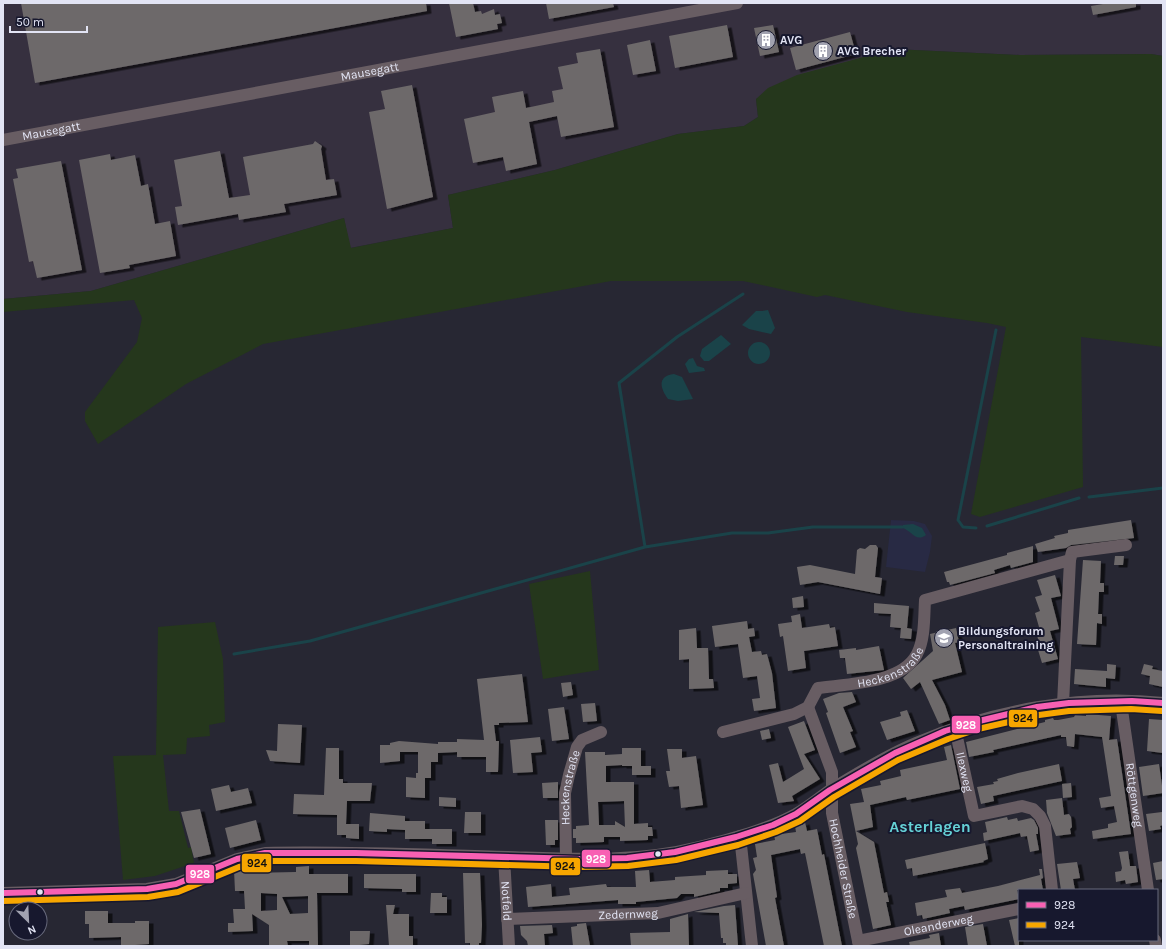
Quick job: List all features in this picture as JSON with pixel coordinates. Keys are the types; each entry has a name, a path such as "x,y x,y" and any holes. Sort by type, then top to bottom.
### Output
{"street":[{"name":"Mausegatt","path":"3,140 737,3"},
{"name":"Heckenstraße","path":"808,706 818,688 874,681 890,676 906,667 917,655 920,645 925,600 1070,560 1072,552 1126,545"},
{"path":"1063,704 1070,560"},
{"path":"3,893 147,889 176,884 237,859 265,853 598,859 660,854 694,848 740,836 795,814 831,790 915,743 956,728 1013,712 1063,704 1123,701 1163,703"},
{"name":"Röttgenweg","path":"1123,701 1122,710 1148,889"},
{"path":"723,732 794,714 808,706"},
{"name":"Hochheider Straße","path":"808,706 832,772 832,813 859,943"},
{"name":"Ilexweg","path":"956,728 974,816 1022,806 1033,809 1040,816 1045,826 1052,889"},
{"name":"Heckenstraße","path":"566,858 565,793 576,747 582,740 601,732"},
{"path":"740,836 752,946"},
{"name":"Notfeld","path":"504,857 509,946"},
{"name":"Zedernweg","path":"507,919 658,913 746,893"},
{"name":"Oleanderweg","path":"859,943 1018,909"}],"shaded area":[{"path":"3,3 1163,3 1163,56 1151,54 1020,55 893,49 861,59 756,99 758,117 744,126 678,134 555,170 448,195 453,228 350,248 344,218 91,291 3,299"},
{"path":"893,49 1020,55 1151,54 1163,56 1163,347 1081,337 1083,487 980,517 971,514 1006,327 907,312 825,295 817,297 743,281 611,281 263,344 186,384 98,444 85,421 85,412 137,342 142,318 134,300 3,312 3,299 91,291 344,218 351,248 453,228 448,195 555,170 678,134 744,126 758,117 756,99 768,88 797,75"},
{"path":"768,310 775,328 771,334 749,329 742,325 756,311"},
{"path":"721,335 731,344 709,361 704,361 700,356 702,349"},
{"path":"759,342 767,345 770,353 767,361 759,364 751,361 748,353 751,345"},
{"path":"693,358 697,366 704,368 705,371 689,373 685,364 689,359"},
{"path":"674,374 682,377 693,399 678,401 668,399 663,391 662,383 665,377"},
{"path":"891,520 914,521 925,524 932,536 925,572 886,567"},
{"path":"913,524 922,528 926,535 919,538 902,528 903,525"},
{"path":"590,571 599,670 543,679 529,584"},
{"path":"215,622 223,659 225,722 209,725 210,736 187,738 186,754 163,755 169,811 179,811 188,848 191,847 194,863 155,876 123,880 113,756 156,755 158,627"}],"building":[{"path":"21,3 426,3 427,11 35,83"},
{"path":"449,3 473,3 475,12 481,11 482,14 494,9 495,15 500,14 502,23 497,24 498,29 456,37"},
{"path":"546,3 613,3 614,7 549,19"},
{"path":"1109,3 1136,3 1136,7 1093,15 1091,6"},
{"path":"727,25 733,57 675,68 669,36"},
{"name":"AVG","path":"773,25 779,52 760,56 754,28"},
{"name":"AVG Brecher","path":"850,32 856,54 796,70 790,48"},
{"path":"650,40 656,71 633,75 627,45"},
{"path":"600,49 614,127 561,137 557,116 529,122 537,164 506,171 503,157 473,163 464,119 495,112 492,97 523,91 526,108 554,102 552,91 563,89 558,67 578,63 576,53"},
{"path":"412,85 433,197 387,209 369,112 385,109 381,91"},
{"path":"315,141 322,146 321,149 326,180 334,179 337,195 284,204 286,212 239,220 238,214 178,225 175,207 182,206 174,160 220,151 229,198 250,195 243,157 313,144"},
{"path":"110,154 111,160 135,155 141,186 148,184 155,224 170,221 176,256 129,265 130,268 100,273 79,160"},
{"path":"61,161 82,270 37,278 33,261 29,262 13,179 18,178 16,169"},
{"path":"1131,520 1134,538 1071,545 1066,548 1038,552 1035,544 1055,538 1054,536 1068,533 1068,530"},
{"path":"870,545 876,545 878,548 875,577 882,578 880,594 818,582 800,585 797,567 810,565 855,574 857,550 860,548 865,549"},
{"path":"1033,546 1033,562 1011,568 1010,565 994,570 995,573 950,585 949,582 947,582 944,572 1007,555 1007,553"},
{"path":"1115,556 1124,556 1123,565 1114,565"},
{"path":"1083,560 1101,561 1100,583 1104,583 1104,592 1099,592 1098,614 1102,614 1102,624 1097,623 1096,645 1077,644"},
{"path":"1055,575 1061,596 1051,598 1059,629 1050,631 1058,659 1042,663 1035,640 1038,639 1037,635 1041,634 1035,613 1040,611 1035,597 1042,595 1037,580"},
{"path":"803,596 804,607 793,608 792,598"},
{"path":"874,603 909,606 907,628 912,629 911,639 900,638 901,628 890,627 891,614 874,613"},
{"path":"800,614 802,628 829,624 830,628 835,627 838,646 804,651 806,668 788,671 783,636 780,637 778,624 792,622 791,616"},
{"path":"747,621 748,629 754,628 755,636 749,637 752,652 761,651 762,655 767,654 772,673 776,708 754,711 752,699 760,698 757,676 743,678 738,644 715,647 712,626"},
{"path":"696,628 697,648 708,648 709,679 713,679 714,688 689,689 689,659 679,660 679,630"},
{"path":"956,628 959,642 955,643 962,672 932,680 945,705 950,720 939,724 920,682 911,689 903,678 933,651 930,634"},
{"path":"879,646 884,670 847,674 845,658 840,658 839,650 856,648 856,650"},
{"path":"1107,664 1116,665 1115,679 1106,678 1106,687 1074,684 1075,669 1107,671"},
{"path":"1144,664 1153,666 1152,669 1163,671 1163,687 1149,684 1150,676 1141,674"},
{"path":"522,674 528,722 499,723 499,725 494,725 496,741 499,741 498,772 486,772 486,757 457,757 457,752 438,753 438,762 431,762 431,778 425,778 425,798 406,797 406,777 416,778 416,773 418,773 418,752 400,752 400,761 380,763 380,745 390,745 390,743 399,741 438,744 438,742 457,742 457,739 484,740 477,679"},
{"path":"571,682 573,695 563,697 561,683"},
{"path":"852,692 856,702 843,707 853,731 850,732 856,747 840,753 826,713 828,712 823,699 839,693"},
{"path":"595,703 597,721 583,722 581,704"},
{"path":"564,707 569,739 552,741 548,709"},
{"path":"907,710 915,731 887,740 880,722 901,716 900,712"},
{"path":"1086,714 1111,716 1109,740 1117,739 1131,834 1093,839 1092,831 1108,828 1108,824 1117,822 1114,806 1101,808 1099,798 1111,796 1102,737 1075,734 1074,747 1067,746 1066,737 1061,737 1061,735 993,750 994,752 969,757 966,742 1045,722 1045,720 1053,718 1054,720 1058,720 1074,717 1075,715 1086,716"},
{"path":"1149,719 1163,720 1163,753 1147,751"},
{"path":"804,721 815,750 804,754 820,779 792,796 794,801 778,803 769,765 778,763 783,782 804,769 788,727"},
{"path":"278,724 302,725 300,763 270,761 266,750 277,751"},
{"path":"769,729 771,738 762,740 760,731"},
{"path":"540,737 542,752 531,753 533,772 513,773 510,740"},
{"path":"951,745 960,789 907,800 906,797 870,805 873,827 856,831 874,842 884,893 887,892 889,902 886,902 891,925 873,929 856,848 858,844 850,804 864,802 861,789 881,785 880,781 901,776 900,770 947,760 944,747"},
{"path":"326,748 339,748 339,779 343,779 343,783 372,783 370,801 347,801 346,824 359,824 359,839 346,838 346,835 337,835 337,815 293,814 294,794 324,795"},
{"path":"622,748 641,748 641,766 651,766 651,775 632,775 632,766 606,766 606,782 634,782 634,824 648,823 648,827 652,827 653,836 648,836 648,840 620,841 620,837 604,837 604,842 576,843 576,838 573,838 573,829 576,829 576,826 589,825 585,752 605,752 605,755 622,754","holes":["624,801 625,827 615,821 615,825 599,825 598,802"]},
{"path":"667,749 682,749 682,758 696,756 703,805 681,808 679,786 669,787 666,771 670,771"},
{"path":"1059,764 1062,781 993,796 994,801 981,804 977,787 994,784 993,782 998,781 997,779 1018,773"},
{"path":"1159,764 1163,793 1143,796 1139,767"},
{"path":"558,782 558,798 543,798 542,783"},
{"path":"1071,783 1072,797 1063,798 1062,784"},
{"path":"229,785 231,792 248,788 252,803 216,811 211,789"},
{"path":"439,797 456,798 456,807 439,806"},
{"path":"1062,798 1064,815 1069,814 1071,817 1071,834 1056,836 1047,813 1046,800"},
{"path":"200,809 211,854 194,858 181,812"},
{"path":"465,812 481,812 481,833 464,833"},
{"path":"1162,812 1163,825 1160,826 1161,829 1149,831 1146,814"},
{"path":"370,813 405,816 405,821 425,821 425,829 452,829 452,844 432,844 432,839 405,839 405,830 387,829 387,832 369,831"},
{"path":"1007,817 1008,820 1017,818 1018,821 1031,818 1034,820 1038,828 1038,834 1036,834 1039,850 1030,852 1027,836 1021,837 1020,833 984,841 983,833 987,832 985,822"},
{"path":"256,820 261,840 230,848 225,828"},
{"path":"545,820 558,820 558,840 555,840 555,845 546,845"},
{"path":"805,822 807,831 817,829 822,855 824,854 842,946 824,946 805,853 801,854 800,849 771,855 777,897 775,898 784,946 766,946 753,874 756,870 753,858 757,857 755,844 775,840 774,835 796,832 795,826"},
{"path":"985,843 988,859 983,861 984,862 913,876 912,868 907,869 905,860"},
{"path":"1128,851 1130,866 1136,866 1138,882 1126,884 1125,880 1116,882 1115,872 1121,871 1122,868 1119,852"},
{"path":"1163,861 1163,879 1156,880 1153,863"},
{"path":"1077,862 1080,878 1073,879 1075,889 1061,889 1057,864"},
{"path":"309,866 309,874 348,874 348,893 317,893 318,946 309,946 309,941 287,941 288,946 269,946 269,925 252,914 253,931 228,932 228,923 234,923 233,909 245,909 244,891 235,891 234,870 248,869 248,873 296,872 296,867","holes":["261,893 277,894 277,910 261,911","308,896 308,913 290,914 282,897"]},
{"path":"1039,869 1042,869 1043,878 1041,879 1043,889 1018,889 1018,899 965,910 964,906 949,909 950,913 923,919 922,915 917,916 915,903 947,897 945,890 960,888 962,893 998,886 1040,875"},
{"path":"649,870 650,882 675,880 675,877 706,875 706,871 728,870 728,874 737,874 737,883 728,884 728,888 720,888 720,891 694,897 694,894 681,894 677,898 636,902 636,904 618,904 618,900 528,907 526,887 551,884 552,897 570,895 569,888 606,884 607,887 636,887 635,871"},
{"path":"463,873 480,873 482,925 481,943 479,943 479,946 470,946 470,943 465,943"},
{"path":"364,874 416,874 416,892 402,892 402,889 364,888"},
{"path":"431,893 442,893 442,897 447,897 447,913 430,913"},
{"path":"386,905 395,905 393,914 409,914 409,936 413,936 413,946 389,946"},
{"path":"735,905 738,946 726,946 726,943 723,943 723,938 721,938 719,913 694,912"},
{"path":"85,911 108,911 108,923 135,923 135,921 149,921 149,944 121,946 121,937 89,938 89,924 85,924"},
{"path":"688,914 689,946 631,946 630,933 670,932 670,919"},
{"path":"1018,918 1019,946 1015,946 1009,920"},
{"path":"586,923 590,946 573,946 571,927 577,926 577,924"},
{"path":"983,924 987,946 968,946 965,927"},
{"path":"552,925 553,933 544,934 545,946 528,946 527,941 521,935 520,926"},
{"path":"350,931 370,931 369,944 350,946"},
{"path":"939,933 941,946 910,946 909,942 930,938 929,935"}],"waterway":[{"path":"645,547 619,383 677,337 743,294"},
{"path":"976,528 963,527 958,520 996,330"},
{"path":"1089,497 1163,488"},
{"path":"987,526 1079,498"},
{"path":"234,654 310,641 645,547 732,533 768,533 813,527 902,527"}],"transit line":[{"name":"928","path":"3,893 147,889 176,884 237,859 265,853 356,853 580,859 627,858 675,852 736,837 773,825 796,814 830,790 895,753 945,731 1037,707 1069,703 1132,701 1163,703"},
{"name":"924","path":"3,901 148,897 178,892 239,867 266,861 356,861 580,867 628,866 676,860 738,845 776,832 800,821 834,797 898,760 948,739 978,729 1039,715 1069,711 1131,709 1162,711"}],"place":[{"name":"AVG","path":"766,40"},
{"name":"AVG Brecher","path":"823,51"},
{"name":"Bildungsforum Personaltraining","path":"944,638"}],"district":[{"name":"Asterlagen","path":"930,826"}]}
